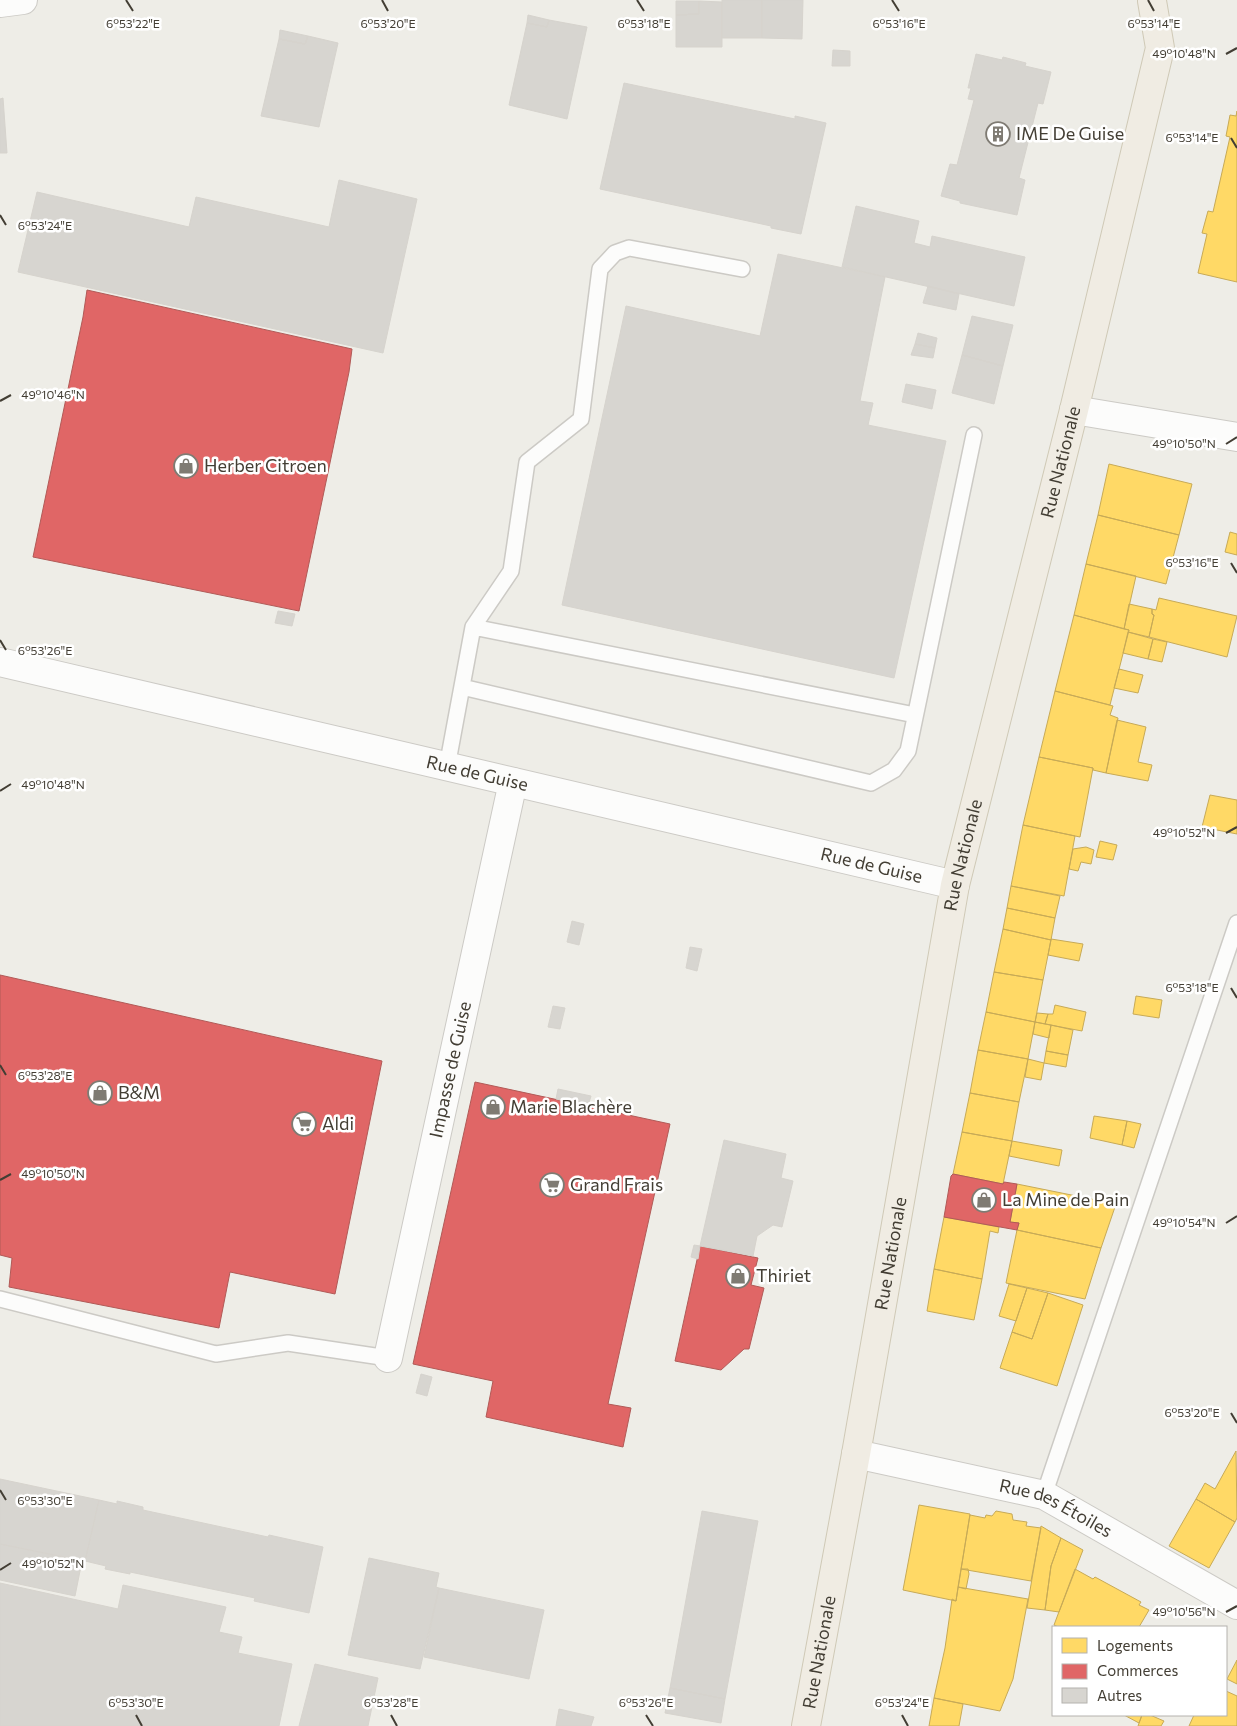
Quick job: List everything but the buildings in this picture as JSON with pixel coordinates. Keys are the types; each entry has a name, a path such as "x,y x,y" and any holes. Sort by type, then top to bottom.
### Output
{"main road":[{"name":"Rue Nationale","path":"806,1726 856,1454 955,885 1074,410 1160,48 1151,0"}],"street":[{"path":"0,3 23,0"},
{"path":"1074,410 1237,437"},
{"name":"Rue de Guise","path":"0,662 955,885"},
{"name":"Impasse de Guise","path":"388,1358 513,782"},
{"name":"Rue des Étoiles","path":"856,1454 1044,1496 1237,1605"}],"lane":[{"path":"447,767 473,627 511,571 527,462 582,419 600,269 615,253 629,248 742,268"},
{"path":"462,687 871,783 894,770 908,751 974,435"},
{"path":"473,627 916,715"},
{"path":"1044,1496 1237,924"},
{"path":"0,1299 216,1354 288,1343 388,1358"}],"place":[{"name":"IME De Guise","path":"998,134"},
{"name":"Herber Citroen","path":"186,466"},
{"name":"B&M","path":"100,1093"},
{"name":"Marie Blachère","path":"493,1107"},
{"name":"Aldi","path":"304,1124"},
{"name":"Grand Frais","path":"552,1185"},
{"name":"La Mine de Pain","path":"984,1200"},
{"name":"Thiriet","path":"738,1276"}]}
